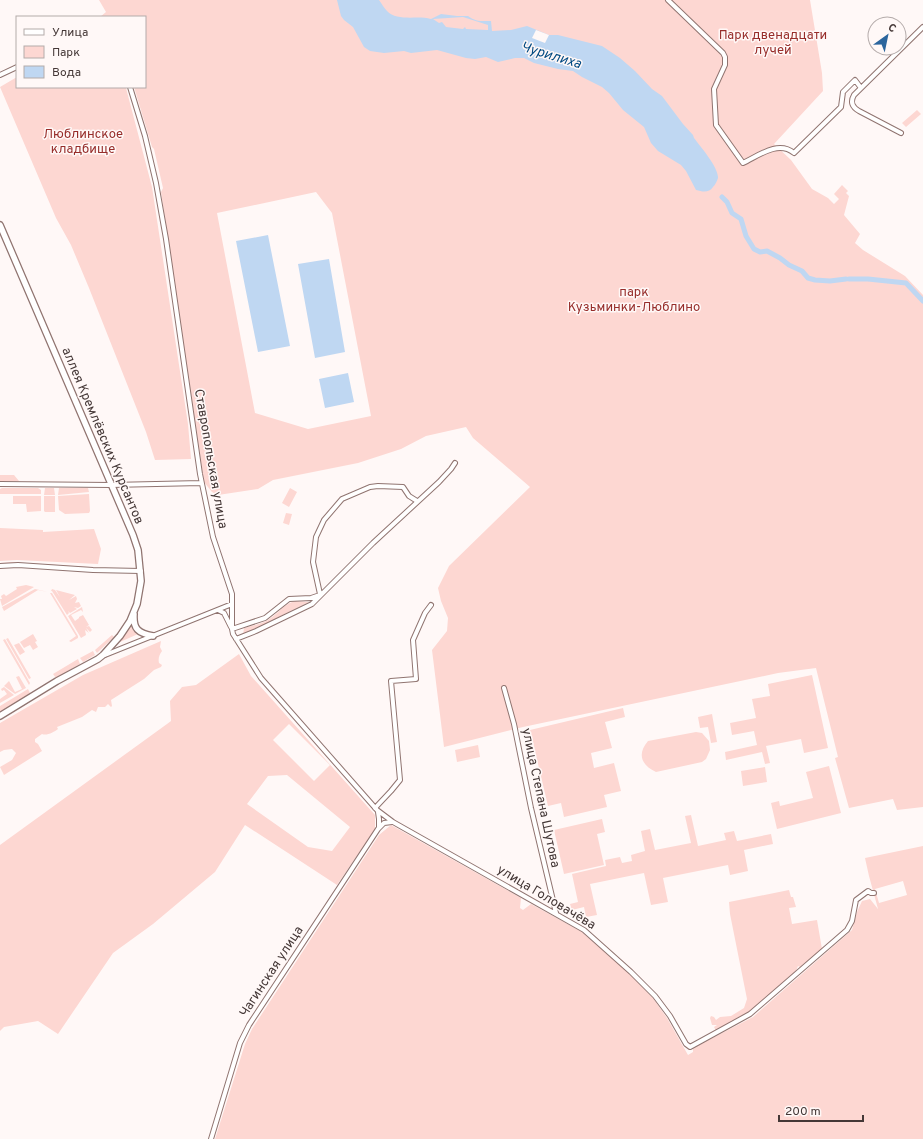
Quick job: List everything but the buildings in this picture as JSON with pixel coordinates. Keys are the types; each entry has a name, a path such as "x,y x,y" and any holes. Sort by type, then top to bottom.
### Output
{"main road":[{"name":"аллея Кремлёвских Курсантов","path":"0,225 138,550 141,581 139,593 130,621 120,636 103,655 0,716"},
{"path":"134,610 134,622 137,630 152,636"}],"street":[{"path":"668,0 723,53 725,57 725,65 714,89 716,125 743,163 771,149 789,149 794,153 839,109 843,92 855,80 861,88"},
{"path":"901,133 855,109 852,104 852,100 854,95 923,27"},
{"path":"0,75 16,67"},
{"name":"Ставропольская улица","path":"130,88 149,148 159,198 201,483 210,527 232,594 232,629 236,639 261,678 376,809 385,817"},
{"path":"236,639 312,604 320,594 417,501 422,499 455,463"},
{"path":"0,484 111,485 201,483"},
{"path":"320,594 313,562 314,544 324,520 342,499 370,487 378,486 402,487 409,496 417,501"},
{"path":"0,566 18,565 93,570 140,571"},
{"path":"216,610 220,610 224,613 232,629 265,618 289,599 311,598 320,594"},
{"path":"103,655 232,604"},
{"path":"376,809 400,780 391,681 416,679 413,640 425,613 431,605"},
{"name":"улица Степана Шутова","path":"504,688 514,724 531,808 556,913"},
{"name":"Ставропольская улица","path":"376,809 380,820"},
{"path":"384,823 387,822 385,817 382,816 380,820 381,823 384,823 393,822"},
{"name":"улица Головачёва","path":"385,817 584,930 632,972 654,996 670,1016 686,1044 690,1047 750,1014 847,930 852,920 856,900 868,891 874,893"},
{"name":"Чагинская улица","path":"378,829 380,820"},
{"name":"Чагинская улица","path":"211,1139 240,1043 245,1032 378,829 384,823"}],"green space":[{"name":"парк Кузьминки-Люблино","path":"99,0 810,0 822,73 823,91 774,144 791,160 812,189 828,198 834,204 839,199 834,194 842,185 848,191 846,193 849,196 844,215 860,234 855,243 863,250 905,276 923,295 923,807 897,810 893,799 849,808 835,758 838,757 816,668 778,673 523,727 444,747 432,650 447,631 448,618 441,601 438,588 449,566 530,487 473,438 466,427 426,436 401,449 358,463 273,480 258,489 218,495 212,492 204,482 161,192 163,188 154,149 152,147 134,88 146,88 146,16 101,16 106,12","holes":["316,192 332,213 371,416 308,429 255,413 217,213"]},
{"name":"Люблинское кладбище","path":"16,78 16,88 126,88 152,187 188,424 191,459 155,460 146,432 89,288 71,245 56,218 0,87"},
{"path":"917,110 921,114 906,127 902,123"},
{"path":"0,475 14,475 19,481 0,481"},
{"path":"38,488 41,490 41,494 0,494 0,489"},
{"path":"45,488 54,488 55,495 44,495"},
{"path":"59,488 88,488 89,492 58,495"},
{"path":"290,488 297,492 289,507 282,503"},
{"path":"89,494 89,513 65,514 59,510 58,496"},
{"path":"13,496 41,496 41,511 27,512 26,504 13,504"},
{"path":"44,496 55,496 55,512 44,511"},
{"path":"286,513 292,514 289,525 283,523"},
{"path":"0,528 43,530 43,532 94,529 101,549 98,564 17,560 0,561"},
{"path":"11,562 91,568 0,565 0,563"},
{"path":"26,585 34,587 2,606 0,599 2,599 1,596 4,594 6,596 17,589 16,587"},
{"path":"35,589 48,592 38,590 4,611 2,607"},
{"path":"52,589 55,590 60,597 56,590 75,595 69,600 76,596 77,599 75,603 79,602 81,606 78,608 74,607 77,609 70,613 68,611 69,613 67,615 51,591"},
{"path":"50,593 52,593 78,636 78,638 71,642 69,641 76,636"},
{"path":"295,601 309,602 243,635 244,628 259,624 272,618 287,604"},
{"path":"82,607 83,612 81,610 71,615 75,621 83,615 89,625 86,627 89,626 92,630 90,632 86,628 89,633 85,630 86,635 81,638 68,616"},
{"path":"130,623 133,630 138,634 120,642 119,640"},
{"path":"33,634 37,641 35,642 38,647 33,650 30,645 24,648 20,642"},
{"path":"112,635 114,637 97,653 95,650"},
{"path":"8,638 31,678 29,679 6,639"},
{"path":"5,639 30,683 29,685 3,640"},
{"path":"161,641 160,647 162,651 159,656 159,663 162,665 161,667 154,670 144,679 111,700 111,707 108,704 105,707 98,707 96,712 92,710 82,717 57,727 58,729 52,732 42,734 35,739 35,742 42,751 4,775 0,767 12,760 16,753 12,749 0,752 0,723 83,675"},
{"path":"19,643 25,652 20,655 14,645"},
{"path":"93,651 95,655 83,662 80,658"},
{"path":"239,654 251,676 375,815 375,829 337,885 245,825 215,872 153,924 113,953 58,1034 38,1021 4,1027 0,1031 0,845 171,721 170,701 182,687 196,685","holes":["289,724 330,765 314,781 273,740","287,775 350,827 332,851 308,847 247,804 268,776"]},
{"path":"78,659 80,664 56,678 53,674"},
{"path":"812,675 828,748 804,753 801,739 766,746 770,763 765,764 762,752 726,760 725,752 757,745 754,731 732,735 730,723 756,718 752,699 770,696 768,684"},
{"path":"19,676 26,688 15,694 4,686 9,681 15,692 22,689 16,677"},
{"path":"4,687 14,695 0,703 0,699 7,694 1,689"},
{"path":"28,689 30,693 28,695 0,712 0,706"},
{"path":"623,708 625,717 605,722 612,748 591,753 594,768 614,763 621,791 604,795 607,807 564,817 561,803 548,806 530,730"},
{"path":"712,714 717,742 711,743 708,727 700,728 698,717"},
{"path":"696,732 702,733 709,741 710,750 706,759 702,762 656,772 644,763 642,759 642,750 648,741"},
{"path":"478,745 480,757 457,762 455,750"},
{"path":"829,766 841,813 777,829 771,803 779,801 780,806 813,798 806,772"},
{"path":"765,767 767,782 743,786 741,771"},
{"path":"691,815 698,846 726,840 724,833 734,831 737,841 771,834 773,844 744,850 748,871 730,875 728,865 663,878 668,902 651,905 644,873 590,884 597,915 586,917 584,907 572,910 570,904 578,902 572,874 606,866 605,860 620,857 622,863 632,861 631,855 645,851 641,831 650,829 655,850 691,843 685,816"},
{"path":"602,819 605,832 597,834 604,865 564,874 554,830"},
{"path":"391,825 521,898 520,908 523,910 531,904 582,932 630,974 653,998 667,1018 688,1055 693,1052 693,1048 753,1017 852,930 862,901 870,899 878,909 865,858 923,846 923,1139 215,1139 245,1044 252,1029 379,835","holes":["903,881 907,895 879,903 875,889"]},
{"path":"789,890 796,907 789,908 792,924 817,920 822,949 800,967 798,966 796,971 749,1013 716,1031 714,1027 717,1025 712,1025 710,1018 711,1016 716,1020 720,1017 731,1016 744,1008 747,999 730,914 729,902"}],"water":[{"path":"337,0 379,0 387,11 396,16 431,19 441,14 468,16 476,20 491,21 492,31 511,30 527,26 549,35 558,35 602,46 620,58 652,89 662,96 693,135 716,169 718,178 710,190 703,192 696,190 686,171 681,165 658,151 651,143 644,127 623,110 609,93 602,87 573,71 534,63 524,58 515,58 498,62 486,57 475,59 466,58 437,50 411,53 404,51 384,53 370,51 364,47 353,27 341,16","holes":["463,17 488,25 488,30 466,29 465,27 463,29 446,27 442,22 439,23 433,19"]},
{"path":"268,235 290,346 258,352 236,241"},
{"path":"329,259 345,352 315,358 298,264"},
{"path":"348,373 354,402 325,408 319,379"}],"pier":[{"path":"536,30 549,35 545,43 532,38"}],"waterway":[{"name":"Чурилиха","path":"722,197 727,202 732,213 741,219 746,236 754,249 760,252 767,251 789,265 802,271 808,278 830,281 846,279"},
{"name":"Чурилиха","path":"849,279 868,279 906,283 923,301"}],"park label":[{"name":"Парк двенадцати лучей","path":"773,44"}]}
